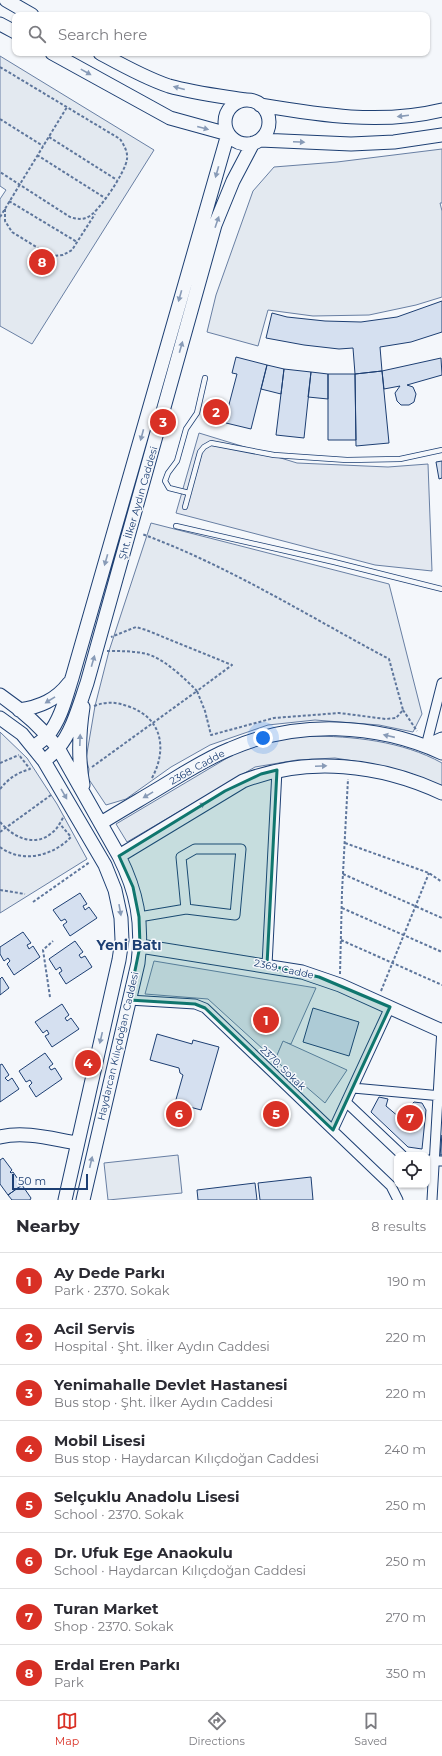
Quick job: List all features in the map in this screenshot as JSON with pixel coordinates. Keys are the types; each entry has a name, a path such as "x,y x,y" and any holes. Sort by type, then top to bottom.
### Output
{"main road":[{"path":"6,0 27,12"},
{"path":"0,24 12,30"},
{"path":"57,56 170,118 228,134"},
{"path":"106,56 152,80 168,86 251,100 260,105 320,115 340,117 399,116 442,110"},
{"path":"245,100 236,103 226,113 225,127 233,140 246,145 257,142 351,144 394,142 442,135"},
{"path":"257,142 268,128 269,121 267,114 260,105"},
{"name":"Şht. İlker Aydın Caddesi","path":"48,735 61,710 72,678 228,134"},
{"name":"Şht. İlker Aydın Caddesi","path":"44,760 58,748 70,729 87,683 215,225 233,181 257,142"},
{"path":"160,368 174,372"},
{"path":"20,710 46,703 64,689 72,678"},
{"path":"84,793 80,770 80,731 87,683"},
{"name":"Haydarcan Kılıçdoğan Caddesi","path":"0,695 20,710 48,735 58,748 119,856 133,888 140,918 140,946 83,1200"},
{"name":"Haydarcan Kılıçdoğan Caddesi","path":"0,718 22,734 28,750 44,760 100,856 115,890 121,918 122,940 120,960 65,1200"},
{"name":"2368. Cadde","path":"101,823 210,758 231,748 272,735 319,728 343,729 378,734 426,746 442,753"},
{"path":"28,750 48,735"},
{"path":"426,746 442,738"},
{"path":"119,856 243,781 277,770 316,766 348,766 400,777 442,793"},
{"name":"2369. Cadde","path":"140,946 267,965 302,972 340,985 442,1030"},
{"path":"0,1137 26,1135 77,1143"}],"street":[{"path":"426,746 442,683"},
{"path":"267,965 277,770"},
{"path":"140,918 186,909 235,915 240,849 195,849 181,857 186,909"},
{"name":"2370. Sokak","path":"129,1000 195,1004 205,1008 391,1186 398,1200"},
{"path":"333,1130 390,1007"},
{"path":"432,1200 440,1096 442,1030"},
{"path":"353,1088 440,1096"},
{"path":"346,1102 399,1152"}],"lane":[{"path":"189,492 169,488 165,481 168,473 177,461 186,429 197,413 205,378"},
{"path":"185,506 200,452 204,447 211,443 274,455 347,460 400,459 442,450"},
{"path":"176,526 334,562 442,589"}],"path":[{"path":"0,67 120,139 125,146 128,158 122,172 77,243 72,250 63,255 51,256 12,232 5,221 5,209"},
{"path":"0,217 67,107"},
{"path":"0,119 43,146"},
{"path":"49,137 117,180"},
{"path":"37,155 105,198"},
{"path":"0,172 70,217 78,219 88,217 97,211"},
{"path":"9,201 77,243"},
{"path":"142,534 175,546 235,576 389,659 403,710 426,746"},
{"path":"89,769 232,666 136,627 111,637"},
{"path":"106,651 129,651 148,654 166,665 187,681 197,692 205,712 211,735 274,718 339,713 386,719 396,718 403,710"},
{"path":"91,708 102,703 111,702 126,705 140,710 153,723 158,731 161,745 160,759 152,778"},
{"path":"0,764 28,750"},
{"path":"0,788 17,772 30,769 19,755"},
{"path":"340,985 348,766"},
{"path":"0,832 54,792"},
{"path":"0,822 14,836 26,841 40,840 54,832 66,811"},
{"path":"0,847 5,851 20,856 36,856 51,852 63,845 71,837 59,823"},
{"path":"344,843 429,873 442,882"},
{"path":"33,902 100,856"},
{"path":"377,1001 429,873"},
{"path":"343,874 442,918"},
{"path":"0,890 25,894"},
{"path":"342,908 442,952"},
{"path":"341,940 442,985"},
{"path":"50,998 43,950 53,941"}],"highlighted area":[{"path":"277,770 267,965 319,977 390,1007 333,1130 205,1008 195,1004 129,1000 140,946 139,917 133,887 119,856 225,791 261,774"}],"shaded area":[{"path":"0,56 154,150 32,344 0,326 0,199 6,190 0,186"},
{"path":"442,149 442,203 440,203 442,211 442,297 416,305 369,315 313,316 268,310 258,346 207,332 216,295 253,191 274,167 337,162"},
{"path":"199,433 297,463 388,467 428,464 432,571 375,565 176,513"},
{"path":"151,523 389,584 422,714 413,732 379,725 315,720 268,725 210,745 171,767 126,799 106,805 88,778 89,769 86,759 95,706 109,651"},
{"path":"0,732 27,758 57,804 87,859 0,913"},
{"path":"308,736 342,737 377,741 411,750 442,763 442,786 412,774 373,764 335,758 297,760 255,767 127,842 116,824 244,748 281,739"},
{"path":"154,961 316,988 291,1044 283,1042 275,1060 208,999 145,994"},
{"path":"283,1041 347,1070 325,1103 275,1060"},
{"path":"178,1155 182,1193 108,1200 104,1163"}],"building":[{"path":"442,301 442,332 411,342 380,347 382,371 355,374 353,348 339,349 304,345 266,338 272,313 287,317 325,321 361,322 397,317"},
{"path":"236,357 267,365 251,429 226,423 228,416 226,416 237,374 232,373"},
{"path":"441,358 442,375 407,385 413,387 416,394 414,402 409,405 401,405 397,401 395,393 400,386 384,389 382,371"},
{"path":"267,365 284,369 281,394 261,389"},
{"path":"284,369 311,372 304,438 276,435"},
{"path":"382,371 389,443 356,446 355,374"},
{"path":"311,372 328,374 328,399 308,397"},
{"path":"328,374 355,374 356,440 328,440"},
{"path":"442,461 442,478 439,479 436,462"},
{"path":"80,893 87,904 83,906 85,910 89,907 97,918 70,936 63,925 67,922 65,919 61,921 53,910"},
{"path":"23,932 31,943 27,945 29,949 33,946 40,957 14,975 7,964 10,961 8,958 4,961 0,954 0,947"},
{"path":"75,941 83,952 79,955 81,958 85,956 92,967 66,984 59,973 62,971 60,967 56,970 49,959"},
{"path":"2,977 9,988 0,995 0,979"},
{"path":"62,1004 69,1015 65,1018 67,1021 71,1018 79,1029 52,1047 45,1036 49,1034 47,1030 43,1033 35,1022"},
{"path":"313,1008 359,1022 349,1056 303,1042"},
{"path":"157,1034 192,1044 193,1040 219,1047 201,1110 175,1103 183,1075 180,1073 179,1068 150,1060"},
{"path":"45,1053 53,1064 49,1067 51,1070 55,1068 62,1079 36,1097 29,1086 32,1083 30,1080 26,1082 19,1071"},
{"path":"2,1064 9,1075 5,1078 8,1081 12,1078 19,1089 0,1102 0,1065"},
{"path":"379,1097 388,1099 386,1106 406,1123 408,1108 414,1102 422,1103 426,1110 422,1149 408,1147 371,1112"},
{"path":"442,1135 442,1155 440,1155"},
{"path":"3,1158 12,1170 10,1172 13,1172 22,1185 8,1195 0,1184 0,1160"},
{"path":"311,1177 313,1200 260,1200 258,1183"},
{"path":"255,1183 257,1200 198,1200 197,1190"},
{"path":"22,1185 31,1198 30,1200 12,1200 8,1195"}],"place":[{"name":"Erdal Eren Parkı","path":"42,262"},
{"name":"Acil Servis","path":"216,412"},
{"name":"Yenimahalle Devlet Hastanesi","path":"163,422"},
{"name":"Ay Dede Parkı","path":"266,1020"},
{"name":"Mobil Lisesi","path":"88,1063"},
{"name":"Dr. Ufuk Ege Anaokulu","path":"179,1114"},
{"name":"Selçuklu Anadolu Lisesi","path":"276,1114"},
{"name":"Turan Market","path":"410,1118"}],"district":[{"name":"Yeni Batı","path":"129,945"}]}
